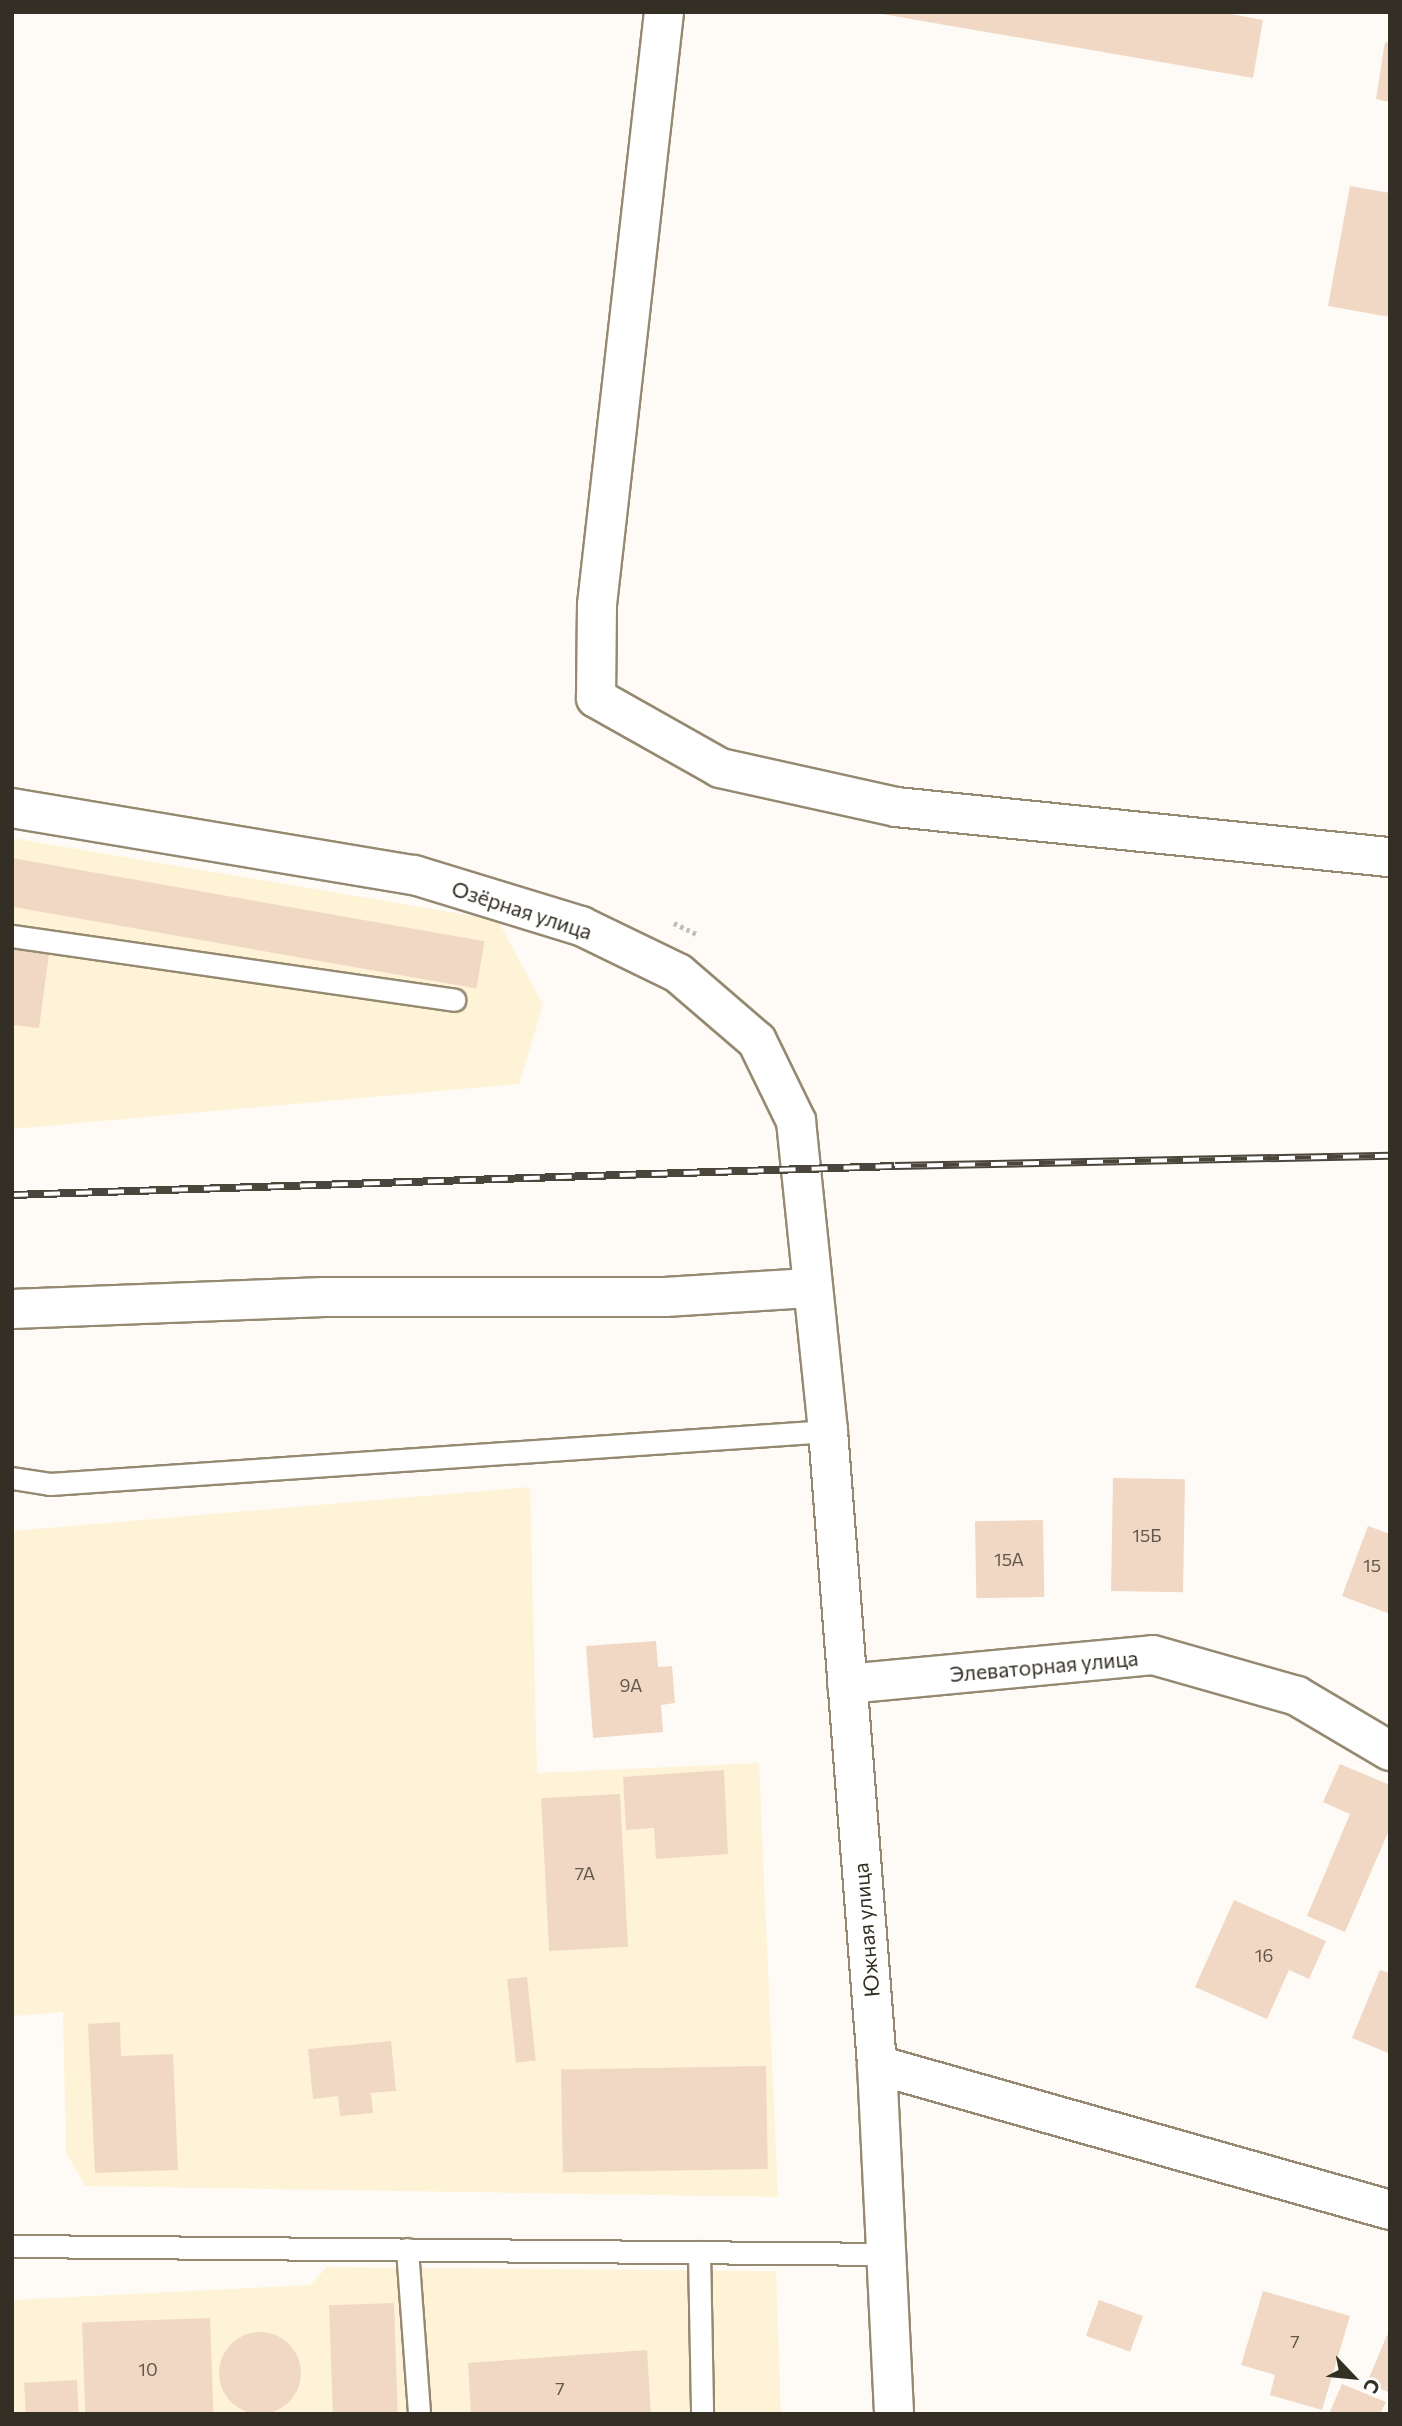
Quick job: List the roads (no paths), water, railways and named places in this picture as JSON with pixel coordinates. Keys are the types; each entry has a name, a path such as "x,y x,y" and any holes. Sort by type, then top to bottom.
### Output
{"street":[{"path":"664,12 597,605 596,698 720,768 896,807 1390,857"},
{"name":"Озёрная улица","path":"12,808 414,875 581,926 678,973 757,1041 796,1121 809,1288 828,1438"},
{"path":"12,1310 324,1297 665,1297 809,1288"},
{"name":"Южная улица","path":"828,1438 877,2065 894,2414"},
{"name":"Элеваторная улица","path":"846,1684 1153,1655 1297,1696 1390,1751"},
{"path":"877,2065 1390,2210"}],"lane":[{"path":"12,936 454,1000"},
{"path":"12,1478 50,1484 828,1438"},
{"path":"12,2246 887,2254"},
{"path":"407,2249 419,2414"},
{"path":"699,2252 702,2414"}],"railway":[{"path":"12,1195 895,1166 1390,1156"}]}
